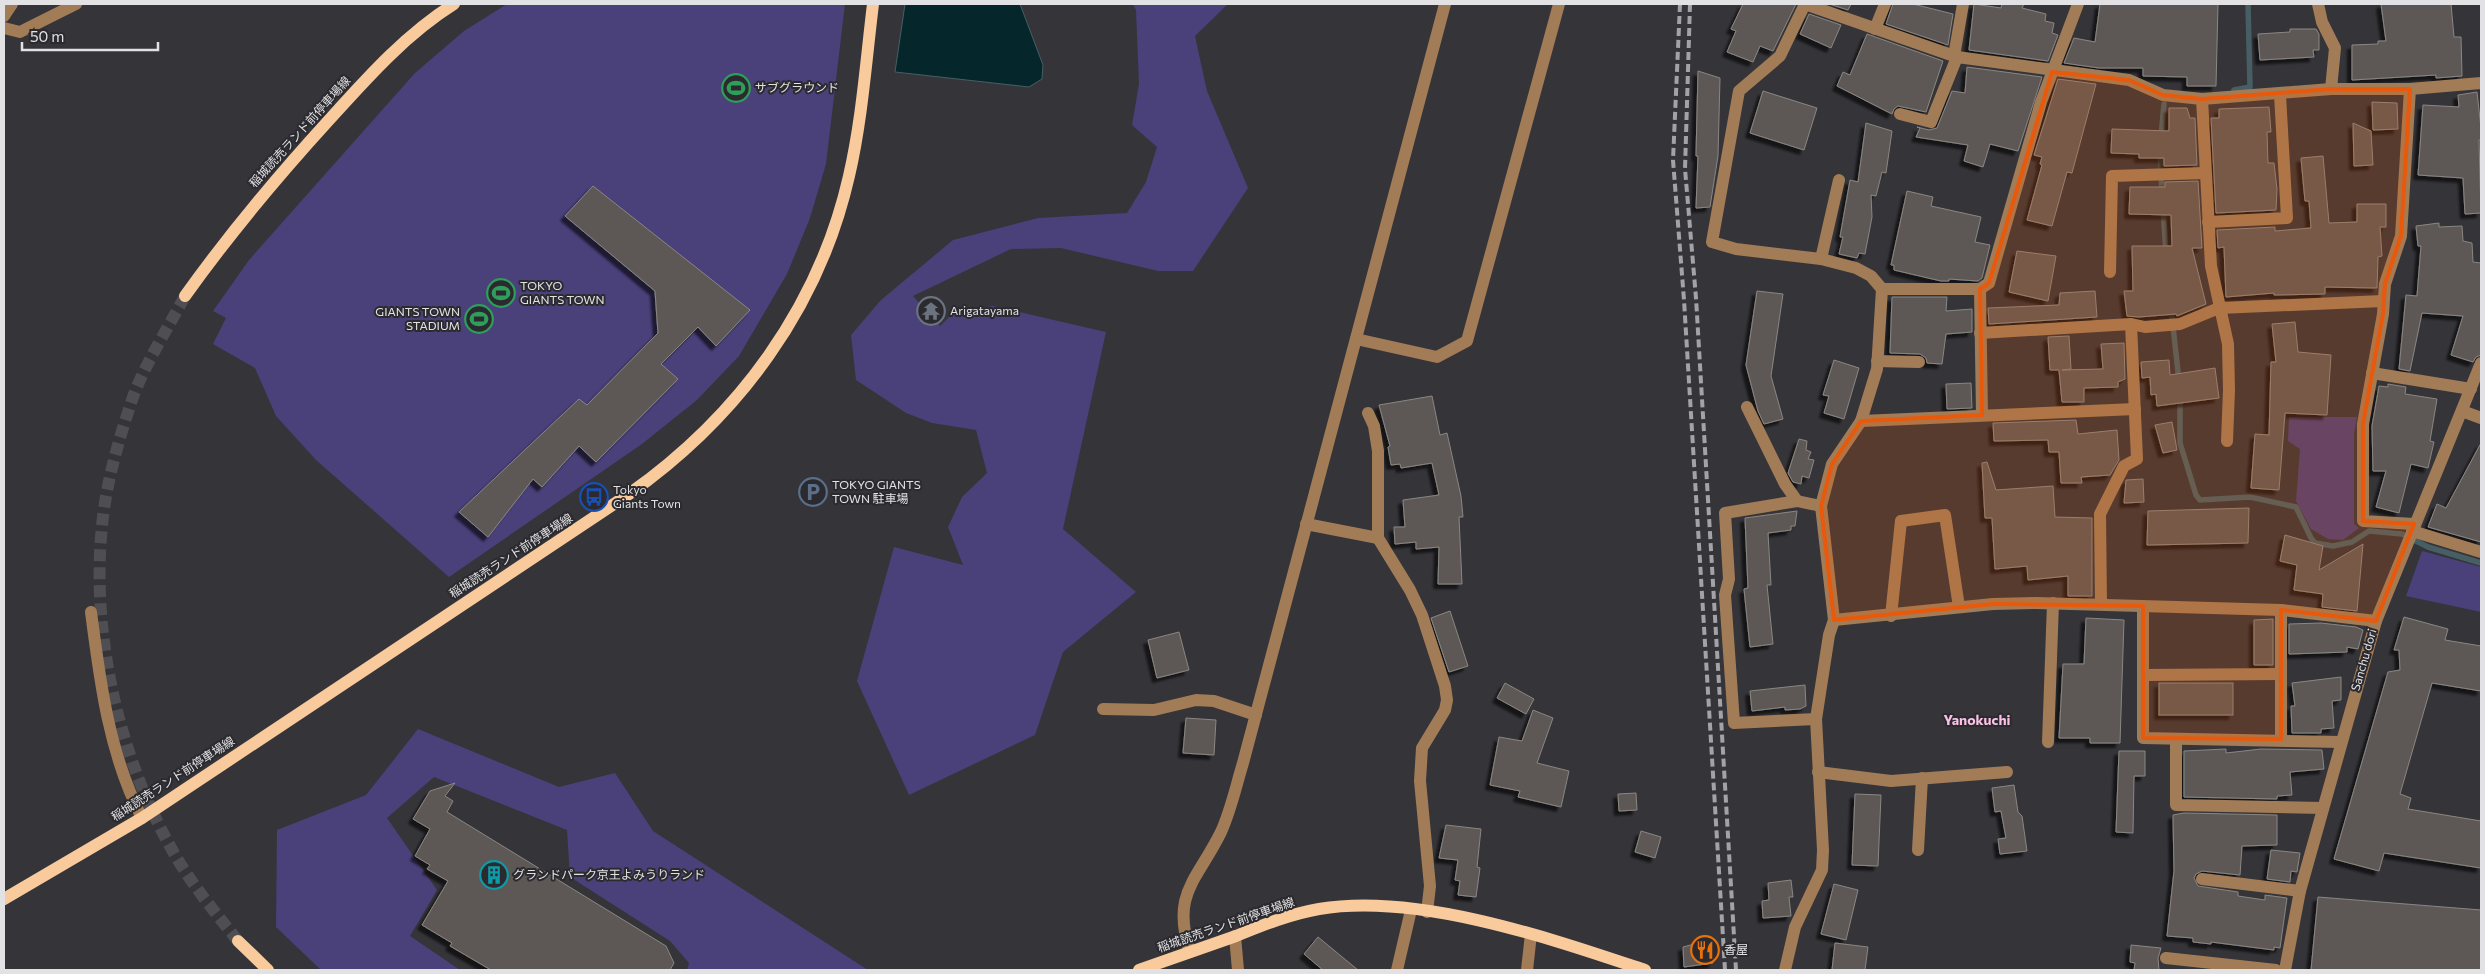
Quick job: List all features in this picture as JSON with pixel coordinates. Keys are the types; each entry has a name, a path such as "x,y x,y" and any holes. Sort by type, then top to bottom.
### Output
{"main road":[{"name":"稲城読売ランド前停車場線","path":"185,296 221,245 260,196 362,84 404,42 454,4"},
{"name":"稲城読売ランド前停車場線","path":"4,899 142,818 629,494 661,472 723,413 758,373 790,326 815,279 835,229 850,175 873,4"},
{"name":"稲城読売ランド前停車場線","path":"1139,970 1280,919 1321,909 1363,906 1427,912 1495,925 1531,934 1645,970"},
{"path":"238,941 268,970"}],"street":[{"path":"4,16 12,4"},
{"path":"4,28 20,32 76,4"},
{"path":"1190,952 1182,925 1183,904 1190,884 1220,834 1227,816 1256,715 1445,4"},
{"path":"1356,339 1437,357 1467,341 1559,4"},
{"path":"1785,970 1795,927 1822,870 1823,850 1816,719 1829,635 1834,620 1821,506 1832,464 1861,421 1877,361 1882,289 1871,276 1856,268 1821,259 1736,249 1712,242 1739,92 1780,56 1805,4 1956,56 2052,72 2129,80 2164,95 2202,99 2331,89 2410,89 2481,83"},
{"path":"1875,29 1884,4"},
{"path":"1900,114 1931,122 1956,56 1963,4"},
{"path":"1882,289 1980,289 1989,283 2008,211 2052,72 2078,4"},
{"path":"2318,4 2322,22 2335,48 2331,89"},
{"path":"2410,89 2402,236 2385,284 2383,314 2363,424 2362,521 2413,529 2481,552"},
{"path":"2208,222 2287,218 2280,94"},
{"path":"2202,99 2211,266 2228,344 2227,441"},
{"path":"2110,272 2112,176 2205,173"},
{"path":"1821,259 1839,180"},
{"path":"1980,289 1982,415"},
{"path":"1980,333 2131,324 2144,327 2180,324 2219,308 2383,301"},
{"path":"2101,604 2100,514 2124,466 2137,459 2131,324"},
{"path":"1877,361 1919,362"},
{"name":"Sanchu dori","path":"2285,970 2300,892 2340,742 2376,621 2481,369"},
{"path":"2372,373 2472,389"},
{"path":"1747,407 1785,484 1797,501"},
{"path":"1861,421 2135,409"},
{"path":"2462,411 2481,418"},
{"path":"1368,414 1374,426 1378,451 1378,538 1410,590 1422,615 1445,686 1447,700 1445,710 1422,748 1420,781 1430,886 1427,912"},
{"path":"1816,719 1734,723 1725,595 1729,579 1725,513 1797,501 1821,506"},
{"path":"1891,616 1900,521 1945,515 1959,607"},
{"path":"1306,524 1378,538"},
{"path":"2048,742 2053,603"},
{"path":"1834,620 1891,616 1993,604 2053,603 2281,610 2376,621"},
{"path":"2143,606 2143,738 2176,740 2281,739 2340,742"},
{"path":"2281,610 2281,739"},
{"path":"91,612 103,702 123,775 142,818"},
{"path":"2143,675 2281,674"},
{"path":"1103,709 1154,710 1196,700 1214,701 1256,715"},
{"path":"2176,740 2176,806 2323,808"},
{"path":"1818,772 1891,781 2007,772"},
{"path":"1918,850 1922,778"},
{"path":"2202,879 2300,892"},
{"path":"1397,970 1411,910"},
{"path":"1528,970 1531,934"},
{"path":"1235,936 1238,970"},
{"path":"2166,958 2276,970"}],"highlighted area":[{"path":"2052,72 2129,80 2163,95 2202,99 2331,89 2410,89 2401,236 2385,284 2383,314 2363,424 2363,521 2414,524 2376,621 2281,610 2281,739 2143,738 2143,606 1993,604 1834,620 1821,506 1832,464 1861,421 1982,415 1980,289 1989,283"}],"shaded area":[{"name":"TOKYO GIANTS TOWN","path":"507,4 845,4 826,164 810,218 787,274 739,356 697,400 642,444 449,577 316,460 276,416 255,368 213,344 226,318 213,311 249,260 415,73 464,31"},
{"path":"1133,4 1228,4 1195,36 1207,91 1248,188 1193,271 1158,271 1061,248 1011,249 913,296 940,326 953,313 993,306 1106,332 1063,529 1136,592 1063,652 1035,735 909,795 857,681 894,547 963,565 948,527 962,497 987,473 976,430 932,423 906,413 856,380 851,335 881,300 953,240 1038,218 1127,213 1146,182 1157,147 1132,125 1139,84 1136,10"},
{"path":"2289,417 2357,417 2354,434 2354,524 2359,528 2343,540 2328,539 2311,529 2296,501 2300,449 2288,441"},
{"path":"2422,551 2481,567 2481,612 2406,596"},
{"path":"418,729 559,787 615,773 653,831 868,970 687,970 689,963 670,941 570,877 567,830 434,777 387,818 437,890 410,936 460,970 321,970 276,927 277,830 366,795"}],"water":[{"path":"905,4 1020,4 1043,65 1042,79 1029,87 895,72"}],"building":[{"path":"1743,4 1796,4 1773,51 1760,46 1753,62 1727,52 1736,31 1731,29"},
{"path":"1829,4 1851,4 1848,10"},
{"path":"1893,4 1913,4 1953,14 1948,45 1886,24"},
{"path":"1974,4 2001,8 2002,4 2024,4 2022,8 2046,14 2045,21 2054,23 2052,33 2058,35 2048,61 1969,50"},
{"path":"2100,4 2218,4 2216,86 2187,86 2187,77 2143,76 2143,68 2099,68 2064,63 2074,38 2095,42"},
{"path":"2381,4 2451,4 2454,37 2461,37 2462,76 2436,78 2436,75 2352,80 2352,45 2378,44 2378,41 2386,41"},
{"path":"1809,14 1841,25 1831,48 1800,34"},
{"path":"2290,29 2316,29 2319,34 2319,50 2313,50 2314,57 2260,60 2258,34 2290,32"},
{"path":"1867,34 1943,61 1926,112 1898,106 1892,114 1837,86 1843,72 1850,75"},
{"path":"1967,67 2042,77 2018,151 1990,144 1983,167 1964,161 1968,145 1916,137 1920,128 1917,127 1929,130 1937,128 1952,91 1965,93"},
{"path":"1698,71 1720,78 1718,156 1710,207 1696,208 1698,156 1696,156"},
{"path":"2058,79 2096,84 2072,173 2067,172 2052,226 2027,220 2042,165 2040,164 2042,157 2034,155"},
{"path":"1763,91 1817,108 1804,150 1750,133"},
{"path":"2477,92 2481,128 2481,140 2479,140 2481,213 2465,214 2463,178 2418,175 2423,105 2459,107 2458,95"},
{"path":"2372,102 2397,103 2398,129 2373,130"},
{"path":"2269,107 2271,132 2267,132 2268,163 2274,163 2277,189 2276,210 2216,213 2211,118 2219,118 2219,109"},
{"path":"2169,108 2187,108 2190,118 2195,118 2197,165 2164,166 2164,158 2139,158 2139,154 2111,153 2112,129 2169,131"},
{"path":"1866,123 1892,131 1886,173 1882,172 1876,196 1871,195 1872,217 1865,254 1859,253 1857,258 1839,254 1843,237 1840,237 1850,180 1858,182"},
{"path":"2353,123 2371,131 2373,165 2354,166"},
{"path":"2323,156 2329,223 2357,222 2357,204 2386,204 2386,227 2380,227 2382,256 2378,257 2377,288 2325,287 2325,294 2274,295 2274,293 2226,297 2224,247 2218,248 2217,230 2275,227 2275,231 2311,228 2309,201 2305,201 2301,158"},
{"path":"2198,181 2202,248 2192,248 2206,304 2177,316 2176,314 2127,316 2124,291 2133,291 2132,246 2172,246 2171,215 2129,214 2130,187 2165,187 2165,182"},
{"path":"593,186 750,310 716,346 698,327 661,364 678,379 596,462 579,446 542,487 533,479 488,537 459,512 579,399 587,405 658,333 655,291 565,216"},
{"path":"1907,191 1933,197 1931,206 1981,217 1975,242 1990,245 1982,278 1978,281 1949,279 1949,281 1941,281 1894,270 1894,265 1891,265"},
{"path":"2439,223 2439,227 2462,226 2463,241 2472,243 2473,262 2481,263 2481,355 2476,357 2473,362 2451,355 2463,316 2422,313 2410,371 2399,369 2406,295 2417,296 2421,246 2418,246 2416,226"},
{"path":"2017,251 2056,256 2048,301 2009,292"},
{"path":"1757,291 1783,294 1771,376 1783,419 1764,424 1758,411 1746,365"},
{"path":"2095,291 2097,317 1989,324 1988,308 2059,305 2060,293"},
{"path":"1892,297 1947,297 1946,311 1972,309 1972,332 1946,334 1942,364 1927,363 1926,358 1920,354 1890,353"},
{"path":"2295,322 2298,352 2331,355 2327,415 2285,413 2279,490 2251,488 2255,434 2269,435 2271,362 2276,362 2272,324"},
{"path":"2069,336 2071,369 2062,370 2103,369 2101,344 2124,343 2125,379 2118,382 2118,387 2084,388 2084,402 2062,402 2059,370 2050,370 2048,337"},
{"path":"1834,360 1859,368 1844,419 1824,413 1829,396 1823,395"},
{"path":"2169,360 2170,375 2215,368 2219,398 2157,406 2156,394 2151,395 2150,377 2142,378 2141,362"},
{"path":"1971,383 1972,408 1947,409 1946,384"},
{"path":"2388,384 2406,387 2405,394 2437,399 2430,441 2434,442 2428,468 2411,464 2399,513 2376,507 2386,471 2373,471 2372,426 2379,386 2388,387"},
{"path":"1432,396 1440,435 1447,433 1461,496 1463,517 1459,517 1462,584 1438,584 1439,547 1416,549 1416,542 1395,544 1394,527 1405,527 1403,500 1439,495 1432,463 1401,468 1400,464 1391,465 1388,447 1390,446 1379,405"},
{"path":"2076,420 2078,434 2117,430 2119,460 2110,475 2081,477 2082,483 2061,483 2059,452 2049,452 2048,440 1994,441 1993,423"},
{"path":"2172,422 2177,450 2163,453 2155,425"},
{"path":"1799,439 1807,441 1806,450 1811,452 1808,459 1814,460 1809,478 1802,476 1801,484 1793,482 1788,473"},
{"path":"2481,443 2481,542 2428,527 2437,504 2446,508"},
{"path":"1987,462 1996,490 2053,486 2055,517 2092,518 2092,596 2068,596 2068,576 2028,580 2027,566 1995,569 1992,518 1985,518 1982,463"},
{"path":"2143,479 2144,502 2124,503 2126,480"},
{"path":"2249,508 2248,543 2147,545 2148,511"},
{"path":"1797,511 1795,526 1791,526 1791,530 1768,533 1771,585 1767,585 1773,644 1750,647 1744,589 1748,588 1745,518"},
{"path":"2285,535 2323,546 2319,570 2363,544 2357,611 2322,607 2323,594 2294,590 2297,565 2280,561"},
{"path":"1450,611 1468,666 1449,672 1431,618"},
{"path":"2404,617 2448,629 2445,640 2481,646 2481,691 2432,683 2400,794 2411,798 2408,809 2481,821 2481,868 2384,853 2379,871 2334,859 2388,672 2400,670 2399,650 2394,650"},
{"path":"2086,618 2124,620 2120,743 2090,743 2090,738 2059,738 2063,664 2084,664"},
{"path":"2273,619 2273,665 2254,665 2254,620"},
{"path":"2321,623 2356,627 2363,630 2358,649 2347,647 2347,652 2289,654 2289,624"},
{"path":"1179,632 1189,670 1157,678 1148,640"},
{"path":"2341,677 2341,700 2332,701 2334,728 2321,729 2321,733 2292,733 2291,706 2295,706 2292,683"},
{"path":"1505,683 1534,699 1526,714 1497,698"},
{"path":"2159,683 2233,683 2233,715 2159,715"},
{"path":"1805,685 1806,706 1800,709 1785,710 1785,707 1752,711 1750,691"},
{"path":"1533,710 1553,718 1537,763 1569,771 1561,807 1518,797 1520,791 1490,785 1499,737 1522,741"},
{"path":"1186,718 1216,720 1214,755 1183,753"},
{"path":"2226,749 2226,753 2261,749 2322,750 2324,769 2290,772 2292,795 2277,796 2277,799 2184,797 2184,751"},
{"path":"2119,751 2145,751 2145,776 2134,776 2133,833 2116,832"},
{"name":"グランドパーク京王よみうりランド","path":"455,783 445,796 453,801 447,812 666,946 674,963 670,970 491,970 450,946 452,943 422,925 448,881 427,869 430,865 415,856 430,829 413,819 430,791"},
{"path":"2014,785 2018,812 2022,816 2027,851 2000,854 1998,839 2006,838 2001,811 1995,812 1992,788"},
{"path":"1636,793 1637,810 1619,811 1618,794"},
{"path":"1855,794 1881,795 1878,866 1852,865"},
{"path":"2184,813 2277,815 2277,845 2242,846 2240,875 2202,871 2196,874 2194,878 2198,886 2238,892 2238,896 2265,900 2265,895 2287,898 2280,948 2274,947 2274,950 2211,942 2211,944 2193,942 2193,938 2167,936 2174,871 2173,815"},
{"path":"1446,825 1481,829 1477,867 1480,868 1476,897 1458,895 1460,881 1455,880 1458,860 1439,858"},
{"path":"1641,831 1661,837 1655,858 1635,852"},
{"path":"2271,850 2300,853 2297,872 2291,871 2290,882 2267,879"},
{"path":"1791,880 1793,897 1789,897 1791,916 1763,918 1762,901 1769,900 1768,883"},
{"path":"1834,884 1858,890 1846,940 1821,934"},
{"path":"2318,897 2481,910 2481,970 2311,970"},
{"path":"1318,937 1358,970 1323,970 1304,954"},
{"path":"1713,939 1713,963 1684,967 1683,947"},
{"path":"1835,943 1868,947 1865,970 1832,970"},
{"path":"2131,945 2161,948 2158,958 2159,970 2134,970 2135,963 2130,962"}],"waterway":[{"path":"2234,90 2250,87 2248,4"},
{"path":"2161,137 2164,104"},
{"path":"2160,151 2162,194"},
{"path":"2163,209 2166,252"},
{"path":"2171,308 2179,381"},
{"path":"2180,395 2180,443 2196,495 2200,500 2250,497 2296,507 2315,543 2333,546 2352,542 2369,531 2402,534 2428,547 2481,563"}],"tunnel":[{"path":"185,296 150,359 138,385 118,444 110,477 102,526 100,566 101,608 112,691 136,772 152,810 177,859 238,941"}],"railway":[{"path":"1680,4 1673,160 1684,300 1725,970"},
{"path":"1690,4 1685,169 1696,298 1736,970"}],"place":[{"name":"サブグラウンド","path":"736,88"},
{"name":"TOKYO GIANTS TOWN","path":"501,293"},
{"name":"Arigatayama","path":"931,311"},
{"name":"GIANTS TOWN STADIUM","path":"479,319"},
{"name":"TOKYO GIANTS TOWN 駐車場","path":"813,492"},
{"name":"Tokyo Giants Town","path":"594,497"},
{"name":"グランドパーク京王よみうりランド","path":"494,875"},
{"name":"香屋","path":"1705,950"}],"district":[{"name":"Yanokuchi","path":"1977,720"}]}
